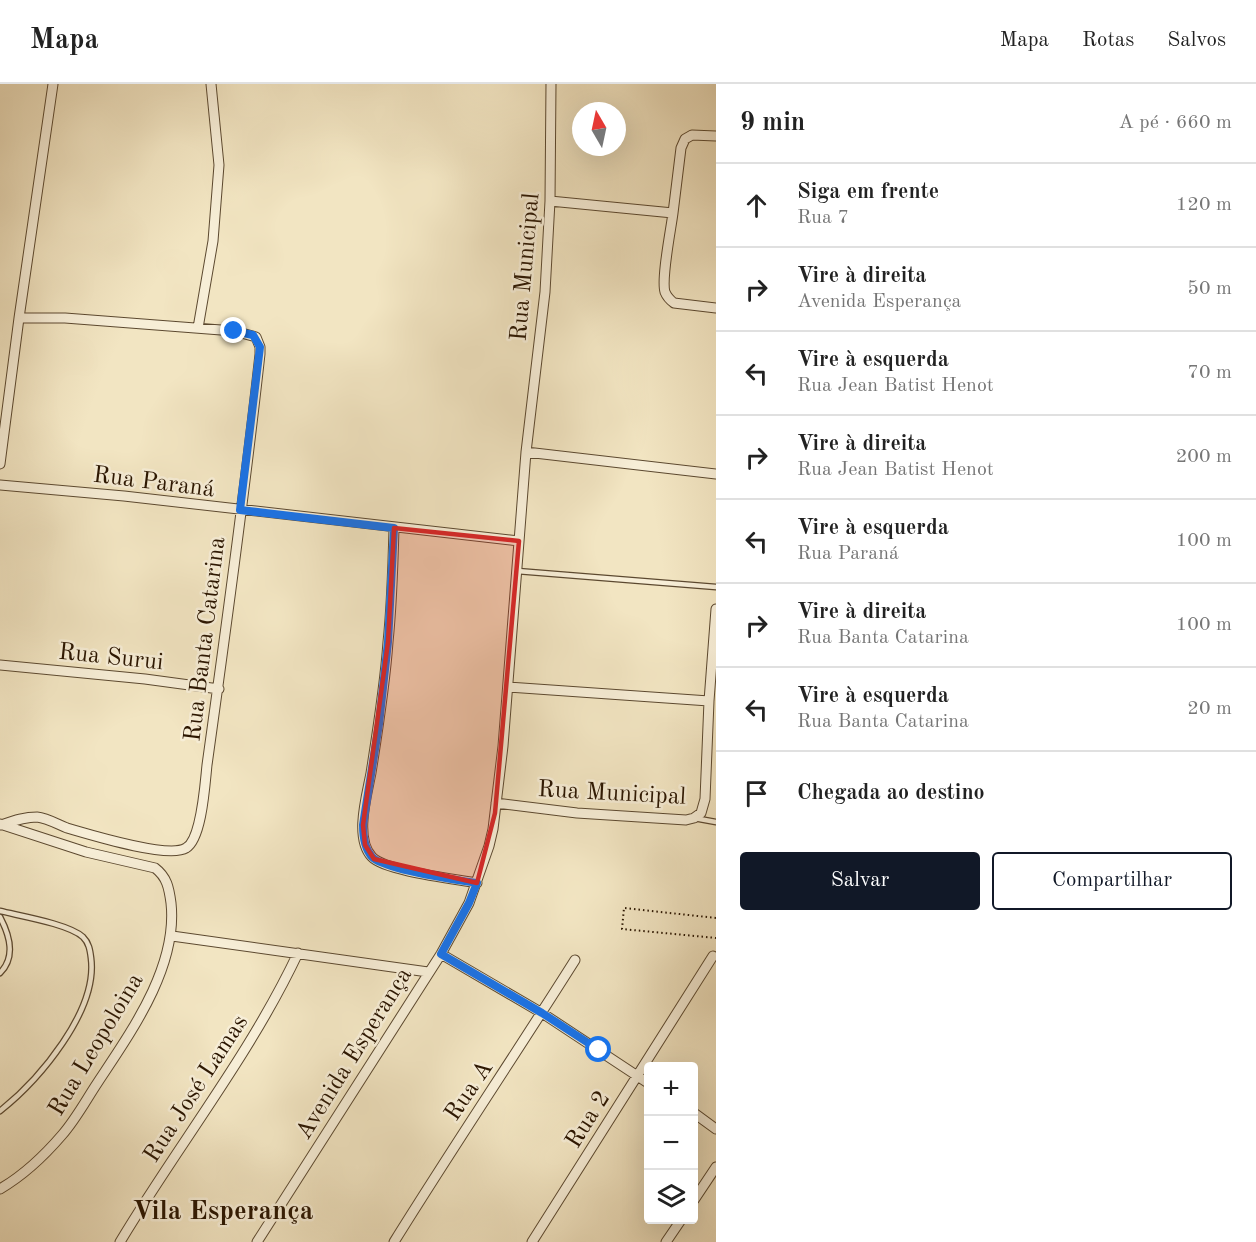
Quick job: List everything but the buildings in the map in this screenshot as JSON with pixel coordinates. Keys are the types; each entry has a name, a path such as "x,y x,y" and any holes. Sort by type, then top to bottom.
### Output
{"street":[{"path":"0,464 53,84"},
{"path":"198,328 214,232 219,165 212,84"},
{"name":"Rua Municipal","path":"477,883 493,829 496,803 508,687 526,452 545,292 550,201 551,84"},
{"path":"716,136 692,135 683,142 665,276 665,291 668,299 674,303 716,308"},
{"path":"550,201 673,213"},
{"name":"Rua Banta Catarina","path":"1,824 22,818 38,817 89,834 170,851 187,848 192,842 196,832 219,689 260,347 253,335 234,331 65,318 19,318"},
{"path":"526,452 716,474"},
{"name":"Rua Paraná","path":"0,484 519,541"},
{"path":"394,528 388,642 379,724 363,825 365,845 374,859 381,862 410,871 477,883"},
{"name":"Rua Municipal","path":"496,803 576,813 668,820 694,818 700,813 705,799 716,609"},
{"name":"Rua Surui","path":"0,665 146,679 219,689"},
{"path":"508,687 709,701"},
{"name":"Rua Leopoloina","path":"0,1189 44,1155 70,1124 148,1000 158,979 171,936 170,890 163,875 154,868 86,852 1,824"},
{"name":"Avenida Esperança","path":"257,1242 441,954 469,903 477,883"},
{"path":"171,936 429,972"},
{"name":"Rua José Lamas","path":"120,1242 200,1121 272,1003 298,953"},
{"path":"441,954 542,1013 644,1080"},
{"name":"Rua 2","path":"532,1242 713,956"},
{"name":"Rua A","path":"394,1242 448,1154 575,960"},
{"path":"697,1116 716,1129"},
{"path":"698,1193 716,1167"},
{"path":"666,1242 678,1224"}],"lane":[{"path":"517,571 716,587"},
{"path":"694,818 716,822"},
{"path":"0,911 75,931 88,944 92,965 92,977 76,1021 50,1061 22,1093 0,1111"},
{"path":"0,917 7,933 10,952 7,965 0,973"}],"path":[{"path":"716,918 624,908 622,929 716,938"}],"highlighted area":[{"path":"394,528 519,541 495,813 477,883 374,859 365,845 363,825 388,642"}],"district":[{"name":"Vila Esperança","path":"223,1210"}],"route":[{"path":"234,331 253,335 260,347 240,510 394,528 388,642 379,724 363,825 363,837 368,852 374,859 410,871 477,883 469,903 441,954 542,1013 599,1050"}]}
